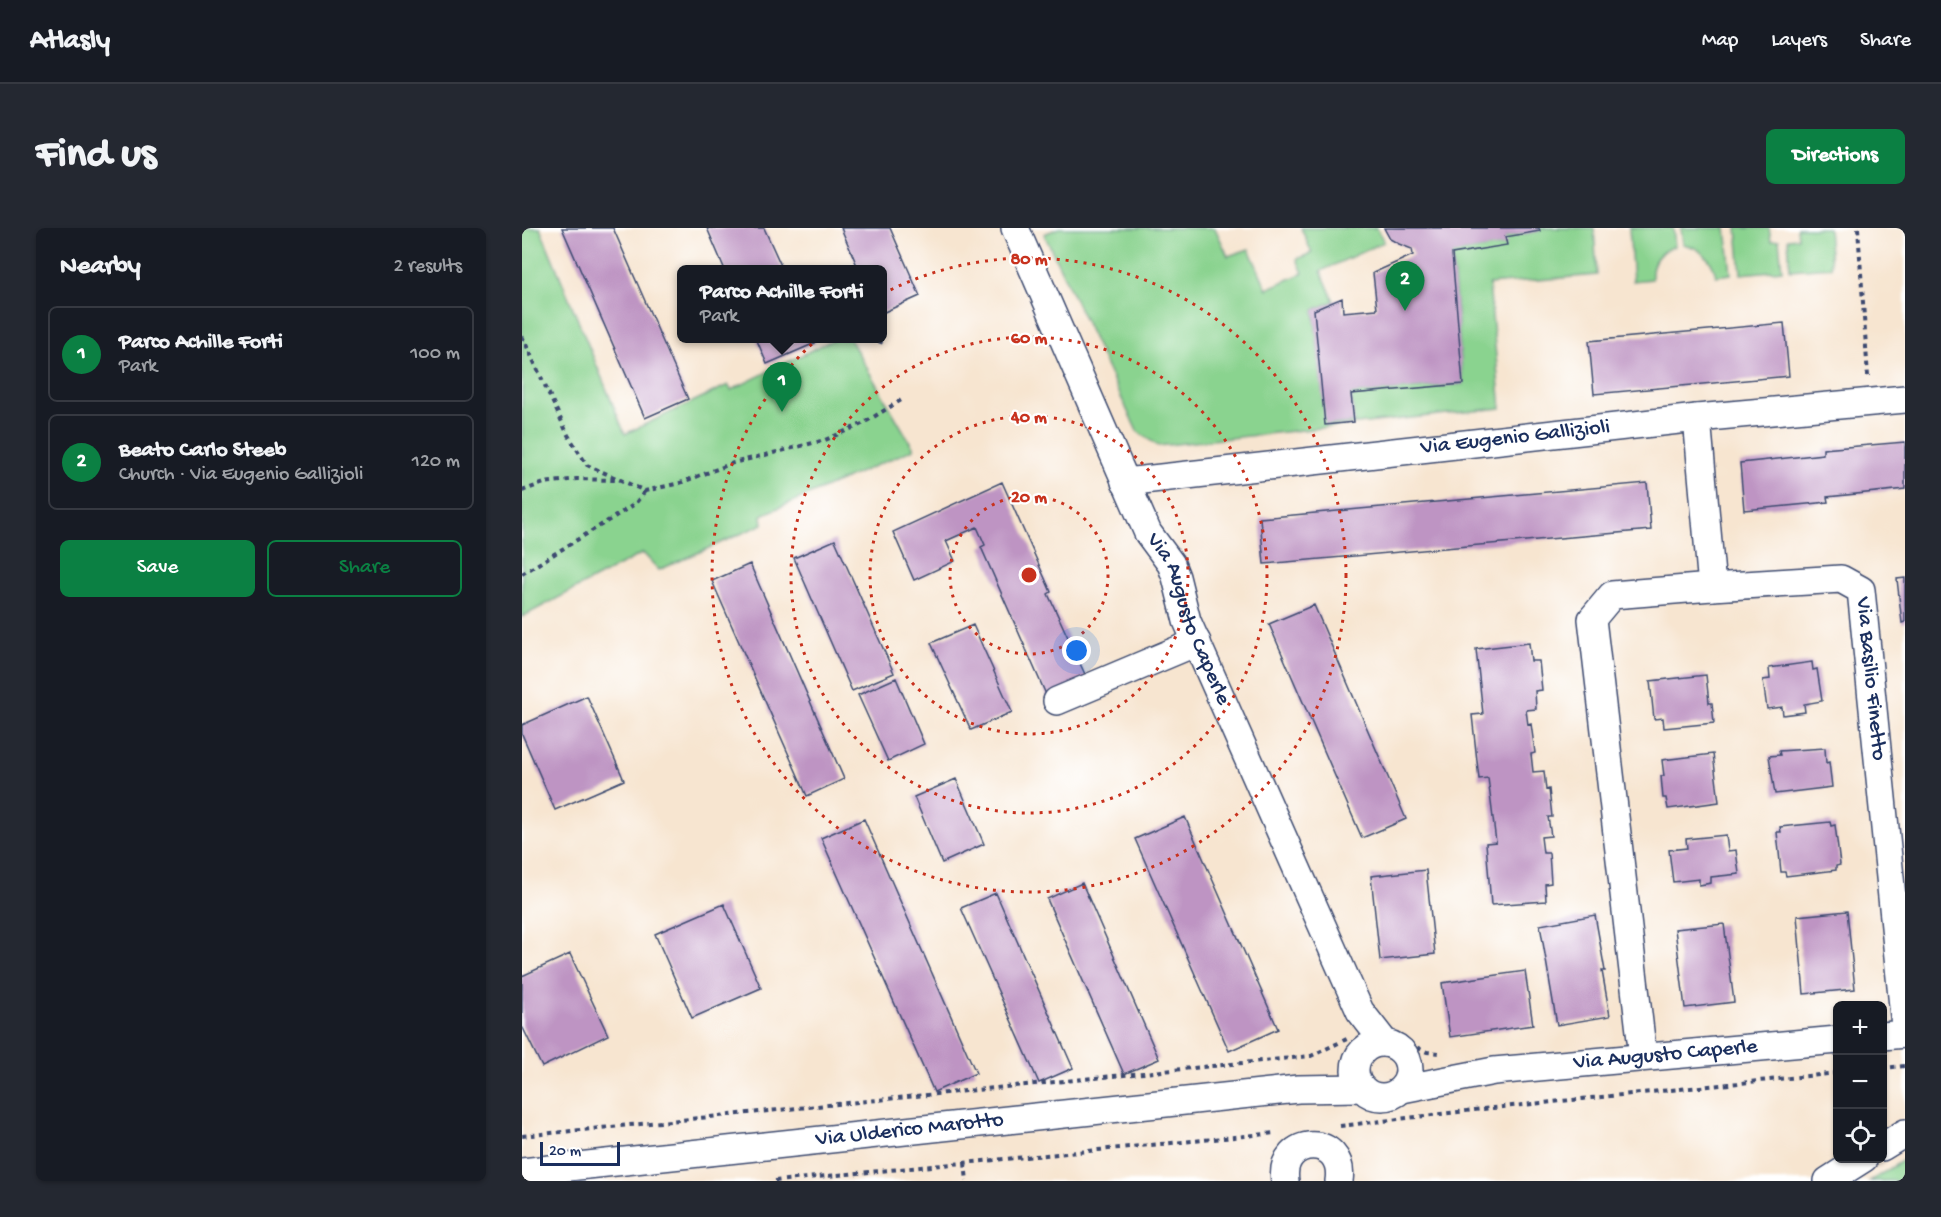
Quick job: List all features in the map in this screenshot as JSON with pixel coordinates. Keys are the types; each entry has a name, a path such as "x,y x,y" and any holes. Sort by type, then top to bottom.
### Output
{"street":[{"name":"Via Augusto Caperle","path":"1015,228 1148,533 1171,564 1187,621 1376,1041 1406,1057 1409,1073 1402,1089"},
{"name":"Via Eugenio Gallizioli","path":"1125,482 1697,418 1905,399"},
{"path":"1697,418 1712,586"},
{"name":"Via Basilio Finetto","path":"1643,1057 1592,619 1612,595 1712,586 1841,579 1861,590 1905,1026"},
{"path":"1057,701 1197,642"},
{"path":"1887,1036 1905,1034"},
{"name":"Via Augusto Caperle","path":"1376,1041 1355,1073 1361,1088 1368,1094 1386,1097 1402,1089 1494,1071 1833,1040"},
{"name":"Via Augusto Caperle","path":"1376,1041 1435,1068 1494,1071"},
{"name":"Via Ulderico Marotto","path":"1298,1089 1376,1041"},
{"name":"Via Ulderico Marotto","path":"522,1172 589,1173 1298,1089 1361,1088"},
{"path":"1887,1144 1905,1133"},
{"path":"1285,1181 1286,1160 1292,1153 1310,1145 1319,1146 1334,1155 1340,1172 1339,1181"},
{"path":"1828,1181 1856,1163"}],"path":[{"path":"1858,228 1870,402"},
{"path":"522,336 568,435 587,465 645,491 680,483 733,463 825,440 862,424 903,399"},
{"path":"522,491 544,483 577,479 619,480"},
{"path":"522,574 635,504 645,491"},
{"path":"522,1136 1311,1056 1376,1041 1427,1052 1445,1052"},
{"path":"1887,1068 1905,1066"},
{"path":"1332,1127 1833,1073"},
{"path":"775,1181 1285,1132"},
{"path":"965,1163 967,1181"}],"green space":[{"path":"522,228 540,228 625,434 728,385 731,390 826,343 852,343 914,449 762,515 763,524 659,570 643,553 522,617"},
{"path":"1059,228 1215,228 1228,256 1249,249 1267,289 1303,273 1297,259 1312,253 1301,228 1377,228 1384,242 1321,271 1334,301 1314,310 1326,425 1354,422 1351,394 1463,384 1452,254 1506,245 1505,237 1540,231 1539,228 1594,228 1597,275 1489,284 1501,408 1158,446 1137,431 1044,234"},
{"path":"1629,228 1673,228 1675,246 1660,254 1654,262 1652,279 1633,281"},
{"path":"1681,228 1726,228 1731,274 1716,276 1712,264 1705,255 1683,244"},
{"path":"1737,228 1769,228 1771,241 1779,240 1782,270 1741,274"},
{"path":"1797,228 1828,228 1831,267 1790,270 1788,239 1798,238"},
{"path":"1905,1159 1905,1181 1870,1181"}],"building":[{"path":"562,228 613,228 688,399 645,418"},
{"path":"707,228 764,228 781,265 723,265"},
{"path":"841,228 890,228 920,296 887,311 887,265 857,265"},
{"path":"1384,228 1539,228 1540,231 1505,237 1507,245 1452,254 1463,384 1351,394 1354,422 1325,425 1314,310 1342,298 1343,312 1377,309 1373,273 1413,255 1412,249 1390,239"},
{"path":"1784,323 1789,376 1594,394 1589,341"},
{"path":"758,343 815,343 767,364"},
{"path":"1905,442 1905,489 1827,497 1828,502 1744,510 1740,463 1823,454 1823,449"},
{"path":"1002,482 1051,592 1048,594 1088,681 1048,699 981,547 985,545 977,527 946,541 955,561 914,580 893,532"},
{"path":"1647,483 1651,530 1264,564 1260,518"},
{"path":"835,540 894,673 852,691 794,558"},
{"path":"750,564 844,779 807,796 712,581"},
{"path":"1905,578 1905,622 1902,623 1897,579"},
{"path":"1314,605 1406,819 1362,838 1269,624"},
{"path":"973,625 1012,712 971,730 931,643"},
{"path":"1529,643 1531,661 1539,661 1542,690 1535,691 1536,709 1526,710 1528,725 1531,724 1535,753 1531,754 1533,772 1544,771 1546,790 1549,789 1552,817 1548,817 1551,836 1541,837 1543,853 1549,853 1551,883 1545,884 1546,901 1491,905 1486,843 1496,842 1488,778 1479,779 1472,715 1483,714 1476,649"},
{"path":"1812,662 1813,670 1817,669 1822,701 1804,704 1805,712 1783,715 1782,707 1767,709 1763,680 1770,679 1769,668"},
{"path":"1706,675 1714,723 1664,728 1663,718 1654,719 1650,681"},
{"path":"896,678 924,744 888,761 858,695"},
{"path":"587,696 624,780 555,810 522,734 522,725"},
{"path":"1825,748 1832,787 1775,794 1769,756 1780,755 1779,751"},
{"path":"1713,754 1719,802 1668,809 1666,798 1663,798 1662,760"},
{"path":"956,779 984,844 942,863 914,797"},
{"path":"1185,817 1278,1029 1229,1051 1135,839"},
{"path":"864,819 976,1073 934,1092 821,838"},
{"path":"1830,822 1831,826 1835,825 1840,865 1836,866 1836,870 1786,876 1785,872 1781,872 1777,832 1781,832 1780,827"},
{"path":"1726,835 1728,851 1736,850 1739,874 1711,877 1711,883 1699,885 1699,879 1673,882 1669,850 1687,848 1686,839"},
{"path":"1426,870 1435,954 1380,960 1371,876"},
{"path":"1082,883 1159,1059 1124,1074 1047,899"},
{"path":"996,893 1073,1068 1039,1083 961,908"},
{"path":"724,904 761,988 692,1018 655,934"},
{"path":"1847,911 1855,989 1804,994 1797,916"},
{"path":"1595,915 1610,1016 1557,1025 1540,925"},
{"path":"1724,924 1734,1002 1685,1008 1675,929"},
{"path":"570,954 608,1035 542,1067 522,1026 522,976"},
{"path":"1525,971 1533,1025 1450,1037 1442,983"}],"place":[{"name":"Beato Carlo Steeb","path":"1405,311"},
{"name":"Parco Achille Forti","path":"782,412"}]}
